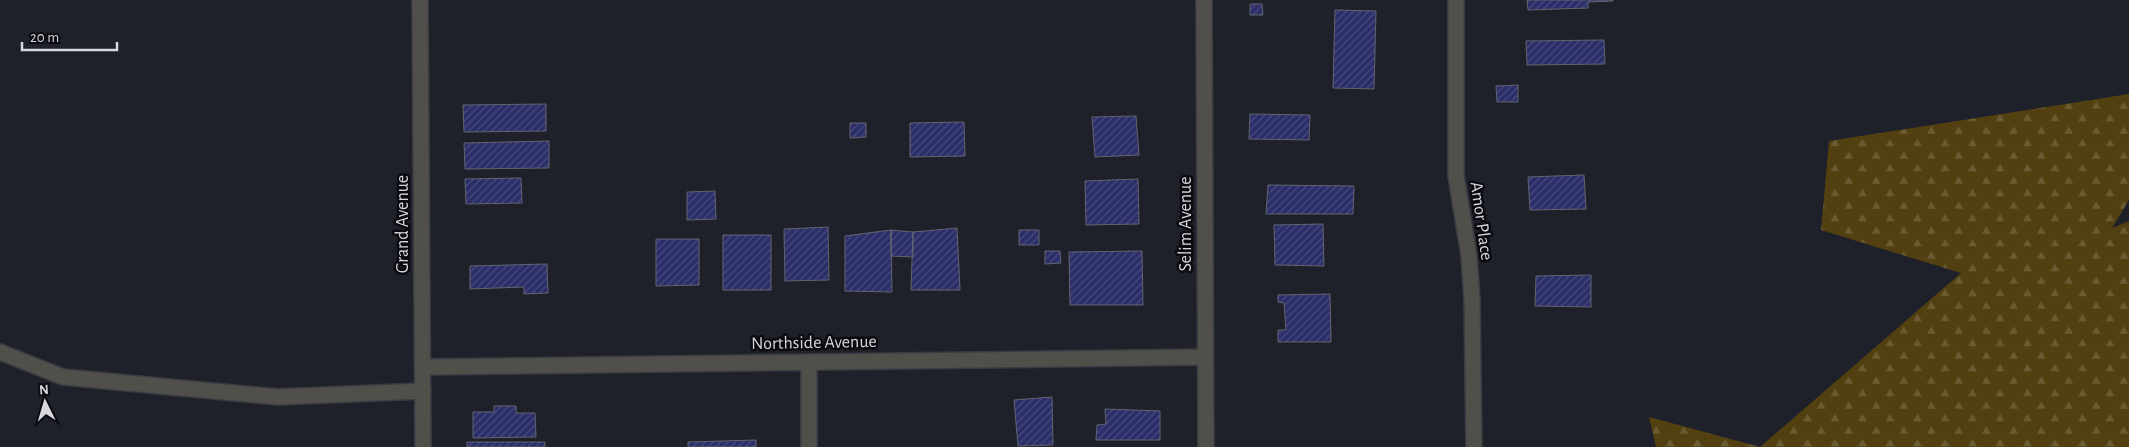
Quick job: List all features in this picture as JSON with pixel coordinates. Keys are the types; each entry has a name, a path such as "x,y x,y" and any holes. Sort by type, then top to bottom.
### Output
{"street":[{"name":"Grand Avenue","path":"420,0 423,447"},
{"name":"Selim Avenue","path":"1204,0 1206,447"},
{"name":"Amor Place","path":"1456,0 1456,176 1469,256 1472,300 1474,447"},
{"path":"0,352 64,377 268,396 423,391"},
{"name":"Northside Avenue","path":"423,367 1205,357"},
{"path":"809,362 809,447"}],"green space":[{"path":"2129,94 2129,200 2112,228 2129,221 2129,447 1760,447 1961,273 1821,230 1829,141"},
{"path":"1649,417 1760,447 1656,447"}],"building":[{"path":"1527,0 1613,1 1588,2 1588,8 1528,10"},
{"path":"1250,4 1262,4 1263,15 1250,15"},
{"path":"1335,10 1376,11 1374,89 1333,88"},
{"path":"1604,40 1605,64 1527,65 1526,41"},
{"path":"1518,85 1518,102 1497,102 1496,86"},
{"path":"546,104 546,131 464,132 463,105"},
{"path":"1250,114 1310,115 1309,140 1249,139"},
{"path":"1136,116 1139,155 1095,157 1092,117"},
{"path":"964,122 965,156 910,157 910,123"},
{"path":"850,123 866,123 866,137 850,138"},
{"path":"549,141 549,168 465,169 464,143"},
{"path":"1584,175 1586,209 1530,210 1528,177"},
{"path":"521,178 522,203 466,204 465,179"},
{"path":"1138,179 1139,224 1086,225 1085,181"},
{"path":"1268,185 1354,186 1353,214 1266,214"},
{"path":"715,191 716,219 687,220 687,192"},
{"path":"1323,224 1324,266 1275,265 1274,225"},
{"path":"828,227 829,280 785,281 784,229"},
{"path":"957,228 960,290 911,290 913,232"},
{"path":"891,230 892,292 845,291 845,236"},
{"path":"891,230 913,232 913,257 891,256"},
{"path":"1019,230 1039,230 1039,245 1019,245"},
{"path":"723,235 771,235 771,290 723,290"},
{"path":"656,239 699,239 699,285 656,286"},
{"path":"1045,251 1060,251 1061,263 1045,264"},
{"path":"1142,251 1143,305 1070,305 1069,252"},
{"path":"547,264 548,293 524,294 524,287 470,289 470,266"},
{"path":"1591,275 1591,307 1535,306 1536,276"},
{"path":"1330,294 1331,342 1278,342 1278,330 1286,330 1284,303 1278,302 1278,295"},
{"path":"1052,397 1053,445 1018,446 1014,400"},
{"path":"494,406 516,406 516,413 535,413 536,437 473,438 473,412 494,412"},
{"path":"1105,409 1160,411 1160,440 1096,440 1097,425 1106,424"},
{"path":"756,440 756,447 688,447 688,442"},
{"path":"467,442 545,442 545,447 467,447"}]}
